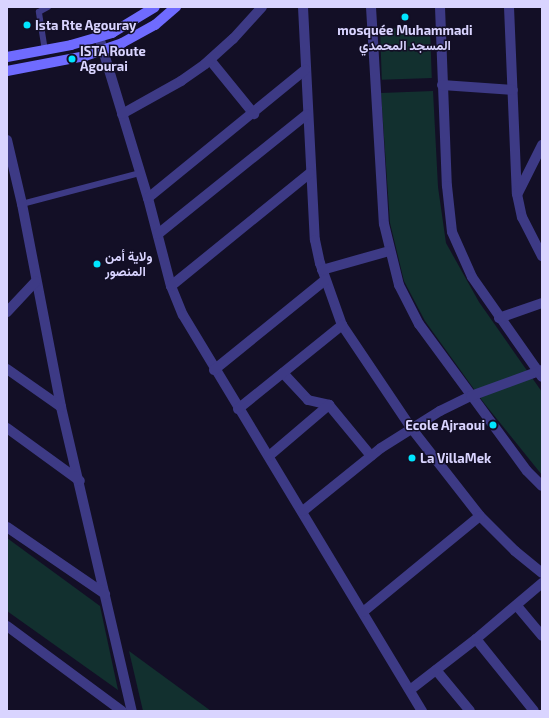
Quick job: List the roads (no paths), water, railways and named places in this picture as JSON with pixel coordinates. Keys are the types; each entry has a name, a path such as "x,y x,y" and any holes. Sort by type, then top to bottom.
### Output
{"main road":[{"path":"7,57 45,51 99,37 127,25 155,7"},
{"path":"7,71 104,50 155,25 176,7"}],"street":[{"path":"122,114 182,81 210,60 262,7"},
{"path":"303,7 310,173 315,240 324,275 342,325 412,429 480,516 515,551 542,573"},
{"path":"371,7 379,172 389,251 399,285 419,324 527,471 542,486"},
{"path":"303,511 371,456 440,411 471,396 540,373 499,318 472,277 452,232 447,186 440,7"},
{"path":"509,7 517,194 522,217 538,243 542,256"},
{"path":"99,37 148,198 171,286 183,315 238,410 303,511 422,711"},
{"path":"210,60 254,114"},
{"path":"148,198 254,114 305,70"},
{"path":"442,85 513,90"},
{"path":"158,234 307,114"},
{"path":"7,140 22,204 61,407 80,481 132,711"},
{"path":"517,194 542,145"},
{"path":"171,286 310,173"},
{"path":"214,370 324,275 389,251"},
{"path":"7,312 36,281"},
{"path":"499,318 542,303"},
{"path":"238,410 342,325"},
{"path":"7,369 61,407"},
{"path":"283,373 308,400 329,406 371,456"},
{"path":"269,456 329,406"},
{"path":"7,428 80,481"},
{"path":"363,612 480,516"},
{"path":"7,526 105,594"},
{"path":"410,690 476,639 542,583"},
{"path":"516,606 542,636"},
{"path":"7,626 122,711"},
{"path":"476,639 534,711"},
{"path":"436,670 470,711"}],"lane":[{"path":"45,51 39,12 48,7"},
{"path":"22,204 140,174"}],"place":[{"name":"mosquée Muhammadi المسجد المحمدي","path":"405,17"},
{"name":"Ista Rte Agouray","path":"27,25"},
{"name":"ISTA Route Agourai","path":"72,59"},
{"name":"ولاية أمن المنصور","path":"97,264"},
{"name":"Ecole Ajraoui","path":"493,425"},
{"name":"La VillaMek","path":"412,458"}]}
